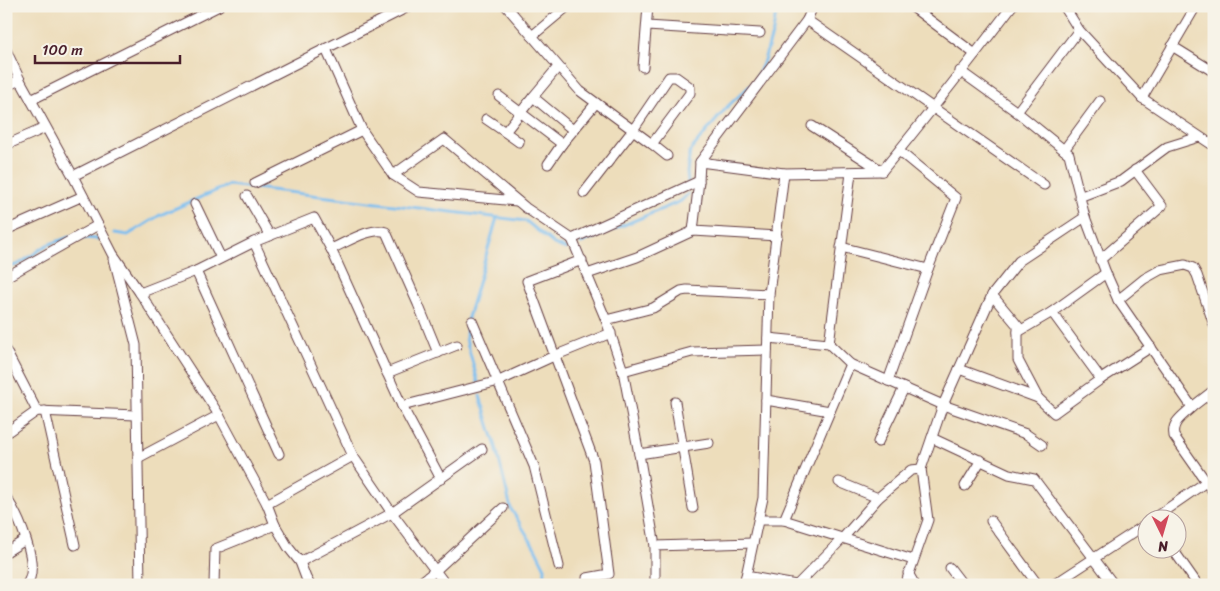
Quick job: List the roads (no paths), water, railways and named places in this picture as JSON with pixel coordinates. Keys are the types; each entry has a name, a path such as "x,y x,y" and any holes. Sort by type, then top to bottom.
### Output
{"street":[{"path":"31,100 219,6"},
{"path":"73,176 410,6"},
{"path":"506,6 580,91 667,156"},
{"path":"532,36 568,6"},
{"path":"643,67 648,6"},
{"path":"693,231 700,181 700,162 807,20 813,6"},
{"path":"911,6 975,54"},
{"path":"700,162 784,174 882,171 934,109 960,71 1012,6"},
{"path":"1064,6 1079,30 1142,98 1214,146"},
{"path":"1142,98 1196,6"},
{"path":"807,20 1044,185"},
{"path":"647,26 760,32"},
{"path":"1017,112 1079,30"},
{"path":"1172,46 1214,72"},
{"path":"326,48 362,130 393,175 419,192 517,201"},
{"path":"6,50 45,128 73,176 113,254 219,415 267,504 275,525 288,547 300,562 306,582"},
{"path":"505,132 558,67"},
{"path":"960,71 1017,112 1069,154 1085,217 1100,260 1118,300 1192,407"},
{"path":"584,193 633,130 669,77 676,77 690,87 690,94 652,144"},
{"path":"6,86 20,80"},
{"path":"499,96 562,144"},
{"path":"532,97 574,130"},
{"path":"1064,150 1100,101"},
{"path":"548,164 596,103"},
{"path":"486,119 519,142"},
{"path":"812,126 882,171"},
{"path":"6,145 45,128"},
{"path":"254,183 362,130"},
{"path":"1079,197 1121,181 1163,150 1199,136"},
{"path":"393,175 444,139 517,201 572,239 606,320 623,371 655,546 655,585"},
{"path":"888,381 928,269 956,198 899,151"},
{"path":"1100,260 1162,206 1134,170"},
{"path":"829,344 851,173"},
{"path":"784,174 770,294 763,498 745,580 797,585 842,539 878,498 911,470 921,469"},
{"path":"572,239 700,181"},
{"path":"6,230 83,196"},
{"path":"247,196 270,236"},
{"path":"194,204 221,258"},
{"path":"905,585 908,572 928,520 921,469 943,406 992,295 1019,261 1085,217"},
{"path":"140,293 196,271 254,242 314,218 331,249 402,406 441,479"},
{"path":"6,277 98,225"},
{"path":"331,249 370,232 377,230 386,232 438,353"},
{"path":"587,274 640,256 693,231 776,236"},
{"path":"254,242 353,456 392,513 446,585"},
{"path":"841,247 928,269"},
{"path":"113,254 136,344 140,585"},
{"path":"582,260 527,280 594,461 609,574 587,578 587,585"},
{"path":"1118,300 1144,279 1160,270 1185,265 1193,268 1197,275 1214,324"},
{"path":"196,271 279,454"},
{"path":"1018,332 1052,312 1106,274"},
{"path":"606,320 653,308 687,290 770,294"},
{"path":"992,295 1018,326 1018,360 1038,398 1054,413 1101,379 1151,347"},
{"path":"1052,312 1101,379"},
{"path":"472,321 534,466 559,566"},
{"path":"402,406 499,381 611,333"},
{"path":"768,338 829,344 850,364 943,406 1026,434 1042,445"},
{"path":"387,373 457,345"},
{"path":"623,371 689,353 767,350"},
{"path":"6,351 41,411 75,545"},
{"path":"784,520 850,364"},
{"path":"959,369 1038,398"},
{"path":"878,442 904,388"},
{"path":"1214,390 1175,422 1173,430 1174,436 1214,493"},
{"path":"766,400 830,411"},
{"path":"674,402 693,508"},
{"path":"6,433 41,411 136,415"},
{"path":"138,458 219,415"},
{"path":"932,438 1009,474 1034,478 1095,557 1114,585"},
{"path":"639,454 709,443"},
{"path":"300,562 392,513 482,448"},
{"path":"267,504 353,456"},
{"path":"965,486 981,460"},
{"path":"839,482 878,498"},
{"path":"1168,508 1206,482"},
{"path":"6,498 18,516 32,561 31,579 26,585"},
{"path":"417,585 435,571 503,508"},
{"path":"759,520 784,520 913,560"},
{"path":"991,522 1038,585"},
{"path":"214,585 215,549 275,525"},
{"path":"1053,585 1138,529"},
{"path":"6,552 25,540"},
{"path":"655,546 753,543"},
{"path":"1179,558 1198,585"},
{"path":"950,568 963,585"},
{"path":"908,572 915,585"}],"waterway":[{"path":"688,182 687,172 690,151 728,106 755,81 773,32 777,6"},
{"path":"115,233 128,235 160,215 229,185 526,221 554,244 566,249"},
{"path":"581,243 681,201 688,194"},
{"path":"478,382 466,339 467,321 497,218"},
{"path":"6,268 19,264 47,245 70,237"},
{"path":"83,238 98,239"},
{"path":"480,396 496,447 511,509 545,568 544,585"}]}
